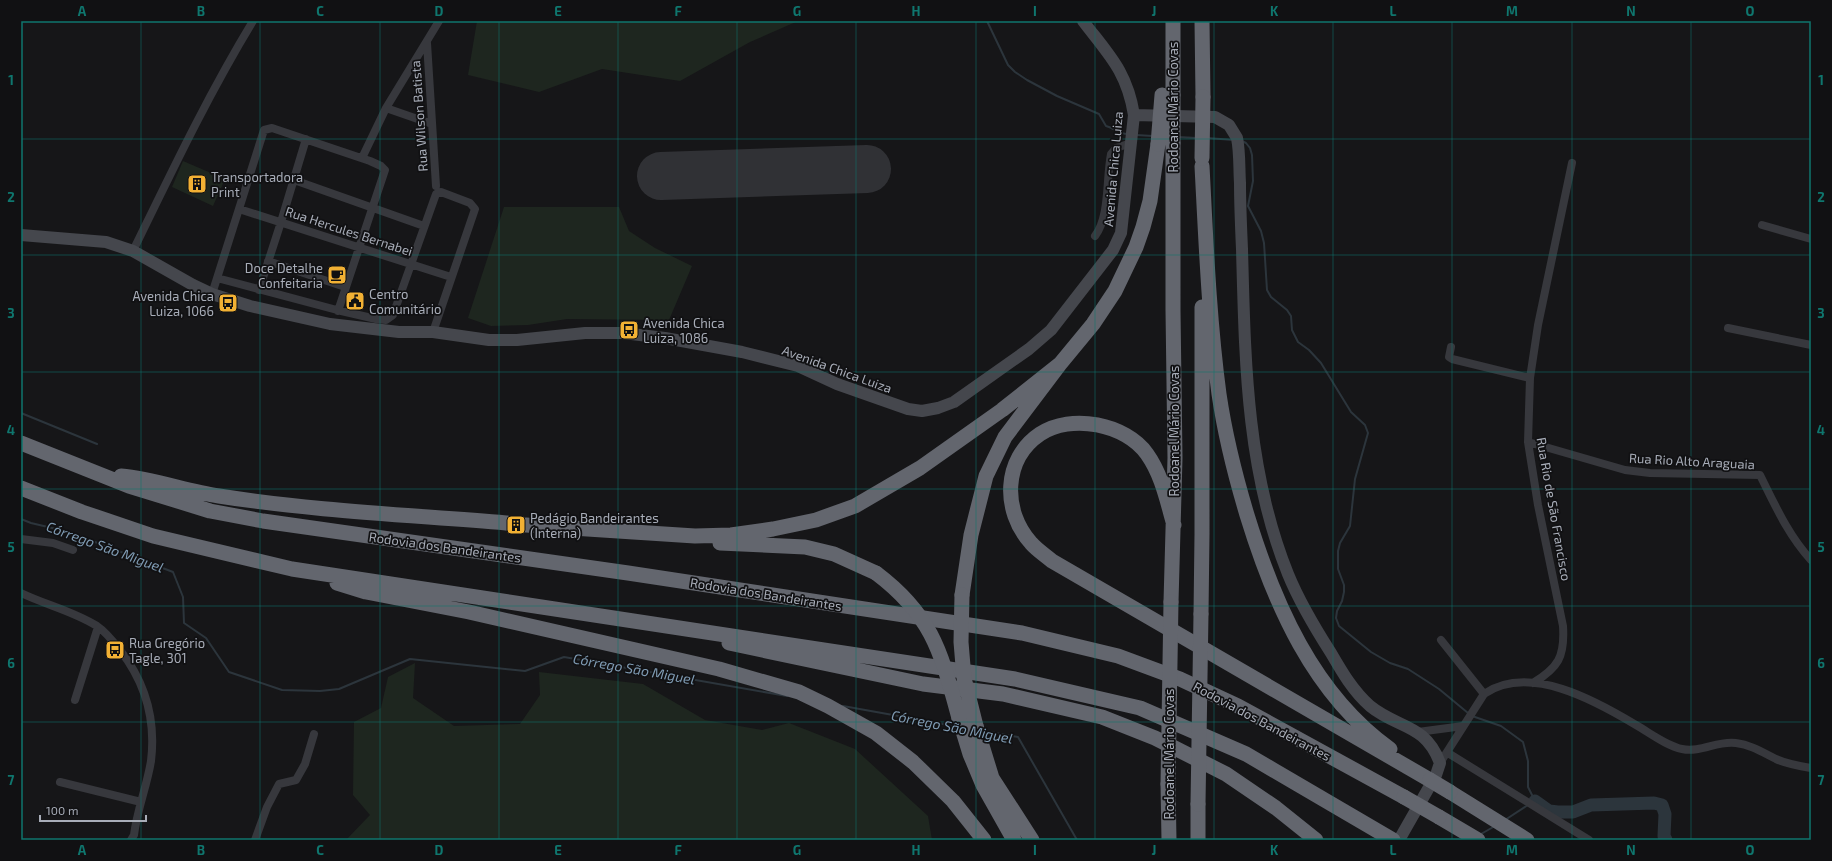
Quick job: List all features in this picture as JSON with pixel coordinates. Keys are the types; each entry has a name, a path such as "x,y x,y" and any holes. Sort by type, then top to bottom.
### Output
{"highway":[{"path":"1198,840 1202,534 1202,21"},
{"name":"Rodoanel Mário Covas","path":"1169,840 1168,784 1171,602 1176,458 1173,310 1166,144 1173,26"},
{"path":"1032,840 992,778 976,726 964,678 961,642 962,595 971,534 986,476 1006,438 1060,364 1093,324 1115,291 1126,270 1143,227 1166,144"},
{"path":"1202,162 1210,295 1219,393 1236,475 1258,551 1274,594 1290,628 1312,666 1330,689 1363,726 1383,744 1430,780 1528,840"},
{"path":"526,525 695,536 731,535 773,529 816,520 855,506 889,487 948,449 1002,410 1060,364"},
{"path":"1174,525 1158,473 1147,453 1128,436 1109,427 1085,423 1072,423 1041,433 1020,454 1013,471 1010,482 1016,522 1031,544 1052,561 1417,771"},
{"name":"Rodovia dos Bandeirantes","path":"21,443 129,486 210,511 263,521 628,573 1022,633 1118,656 1180,679 1238,706 1478,840"},
{"path":"98,474 136,478 218,496 294,506 506,523"},
{"path":"21,488 82,512 153,536 292,569 366,592 469,612 719,669 799,692 828,706 876,733 913,762 953,801 984,840"},
{"path":"695,536 716,542 805,547 834,554 876,573 895,587 912,605 931,633 943,659 970,754 983,785 1014,840"},
{"path":"292,569 621,617 1015,679 1140,708 1246,754 1387,837"},
{"path":"621,617 822,664 923,684 1003,694 1102,717 1155,738 1226,774 1276,808 1316,840"},
{"path":"1198,810 1202,840"}],"main road":[{"name":"Avenida Chica Luiza","path":"21,235 106,242 133,251 212,294 250,306 330,324 393,332 433,332 489,340 517,340 585,333 623,333 665,338 742,352 798,366 837,384 908,409 922,411 938,408 954,402 1040,340 1061,317 1113,250 1121,233 1123,226 1134,114 1128,86 1121,71 1083,21"},
{"path":"1134,114 1215,117 1226,122 1235,132 1239,146 1248,398 1261,488 1275,538 1289,575 1308,614 1348,680 1370,706 1383,715 1418,732 1427,739 1434,748 1440,763 1438,771 1399,840"}],"street":[{"path":"133,251 216,83 253,21"},
{"path":"362,158 386,108 427,44 439,21"},
{"name":"Rua Wilson Batista","path":"427,44 436,186"},
{"path":"386,108 432,124"},
{"path":"212,294 264,130 272,128 362,158 381,166 385,170 338,310"},
{"path":"259,290 306,139"},
{"path":"1095,236 1099,231 1103,218 1111,154 1116,148 1131,143"},
{"name":"Rua Rio de São Francisco","path":"1533,682 1552,670 1557,663 1564,638 1563,626 1538,505 1528,442 1530,378 1538,325 1572,163"},
{"path":"294,180 424,226"},
{"path":"217,278 338,310 386,320 390,318 395,308 424,226 438,193 470,203 475,209 433,332"},
{"name":"Rua Hercules Bernabei","path":"239,209 451,277"},
{"path":"1762,225 1811,239"},
{"path":"268,261 345,287"},
{"path":"1728,328 1811,345"},
{"path":"1450,347 1450,357 1452,359 1530,378"},
{"name":"Rua Rio Alto Araguaia","path":"1528,442 1595,462 1650,473 1760,475 1785,525 1802,550 1811,560"},
{"path":"21,539 53,543 73,550"},
{"path":"21,593 78,615 98,626 130,662 137,674 147,700 152,734 151,760 134,835 131,840"},
{"path":"75,700 98,626"},
{"path":"1441,640 1484,694"},
{"path":"1440,763 1448,753 1463,726 1484,694 1505,684 1533,682 1586,697 1682,749 1700,749 1722,743 1734,742 1760,750 1785,762 1811,768"},
{"path":"1418,732 1463,726"},
{"path":"255,840 275,790 279,784 284,782 291,783 296,780 300,774 314,734"},
{"path":"1448,753 1589,840"},
{"path":"60,782 141,802"}],"shaded area":[{"path":"477,21 798,21 750,42 680,81 602,69 539,92 468,75"},
{"path":"183,161 225,179 213,206 172,187"},
{"path":"504,207 619,207 629,231 655,248 692,266 669,320 567,319 528,325 491,326 468,318"},
{"path":"415,663 413,698 454,726 520,724 540,695 539,672 643,684 705,720 762,730 789,723 855,749 928,816 932,840 346,840 370,815 353,795 354,722 381,708 388,677"}],"waterway":[{"path":"987,21 1008,65 1015,72 1057,96 1099,114 1106,126 1121,133 1128,134"},
{"path":"1136,135 1153,136"},
{"path":"1178,137 1197,138"},
{"path":"1208,138 1233,140"},
{"path":"1242,141 1250,148 1252,155 1253,181 1248,206 1261,231 1264,243 1267,290 1271,297 1287,310 1291,316 1292,330 1298,342 1309,350 1321,363 1351,412 1365,425 1368,433 1355,479 1350,526 1340,543 1338,551 1338,569 1344,585 1342,601 1337,611 1336,618 1339,626 1371,652 1390,663 1408,669 1439,689 1468,713"},
{"path":"21,413 97,444"},
{"name":"Córrego São Miguel","path":"21,519 31,523 69,532 173,572 183,597 184,623 206,638 229,672 282,690 320,691 339,689 410,659 525,671 564,657 787,696"},
{"name":"Córrego São Miguel","path":"843,706 954,726"},
{"path":"1472,716 1501,726 1523,742 1528,761 1528,787 1535,801 1532,803"},
{"name":"Córrego São Miguel","path":"984,731 1018,737 1077,840"},
{"path":"1535,801 1549,811 1558,812 1573,812 1591,805 1654,803 1662,805 1665,814 1664,836 1666,840"},
{"name":"Córrego São Miguel","path":"1505,820 1528,805"},
{"name":"Córrego São Miguel","path":"1481,834 1495,826"}],"runway":[{"path":"661,176 867,169"}],"tunnel":[{"path":"506,523 526,525"}],"place":[{"name":"Transportadora Print","path":"197,184"},
{"name":"Doce Detalhe Confeitaria","path":"337,275"},
{"name":"Centro Comunitário","path":"355,301"},
{"name":"Avenida Chica Luiza, 1066","path":"228,303"},
{"name":"Avenida Chica Luiza, 1086","path":"629,330"},
{"name":"Pedágio Bandeirantes (Interna)","path":"516,525"},
{"name":"Rua Gregório Tagle, 301","path":"115,650"}]}
